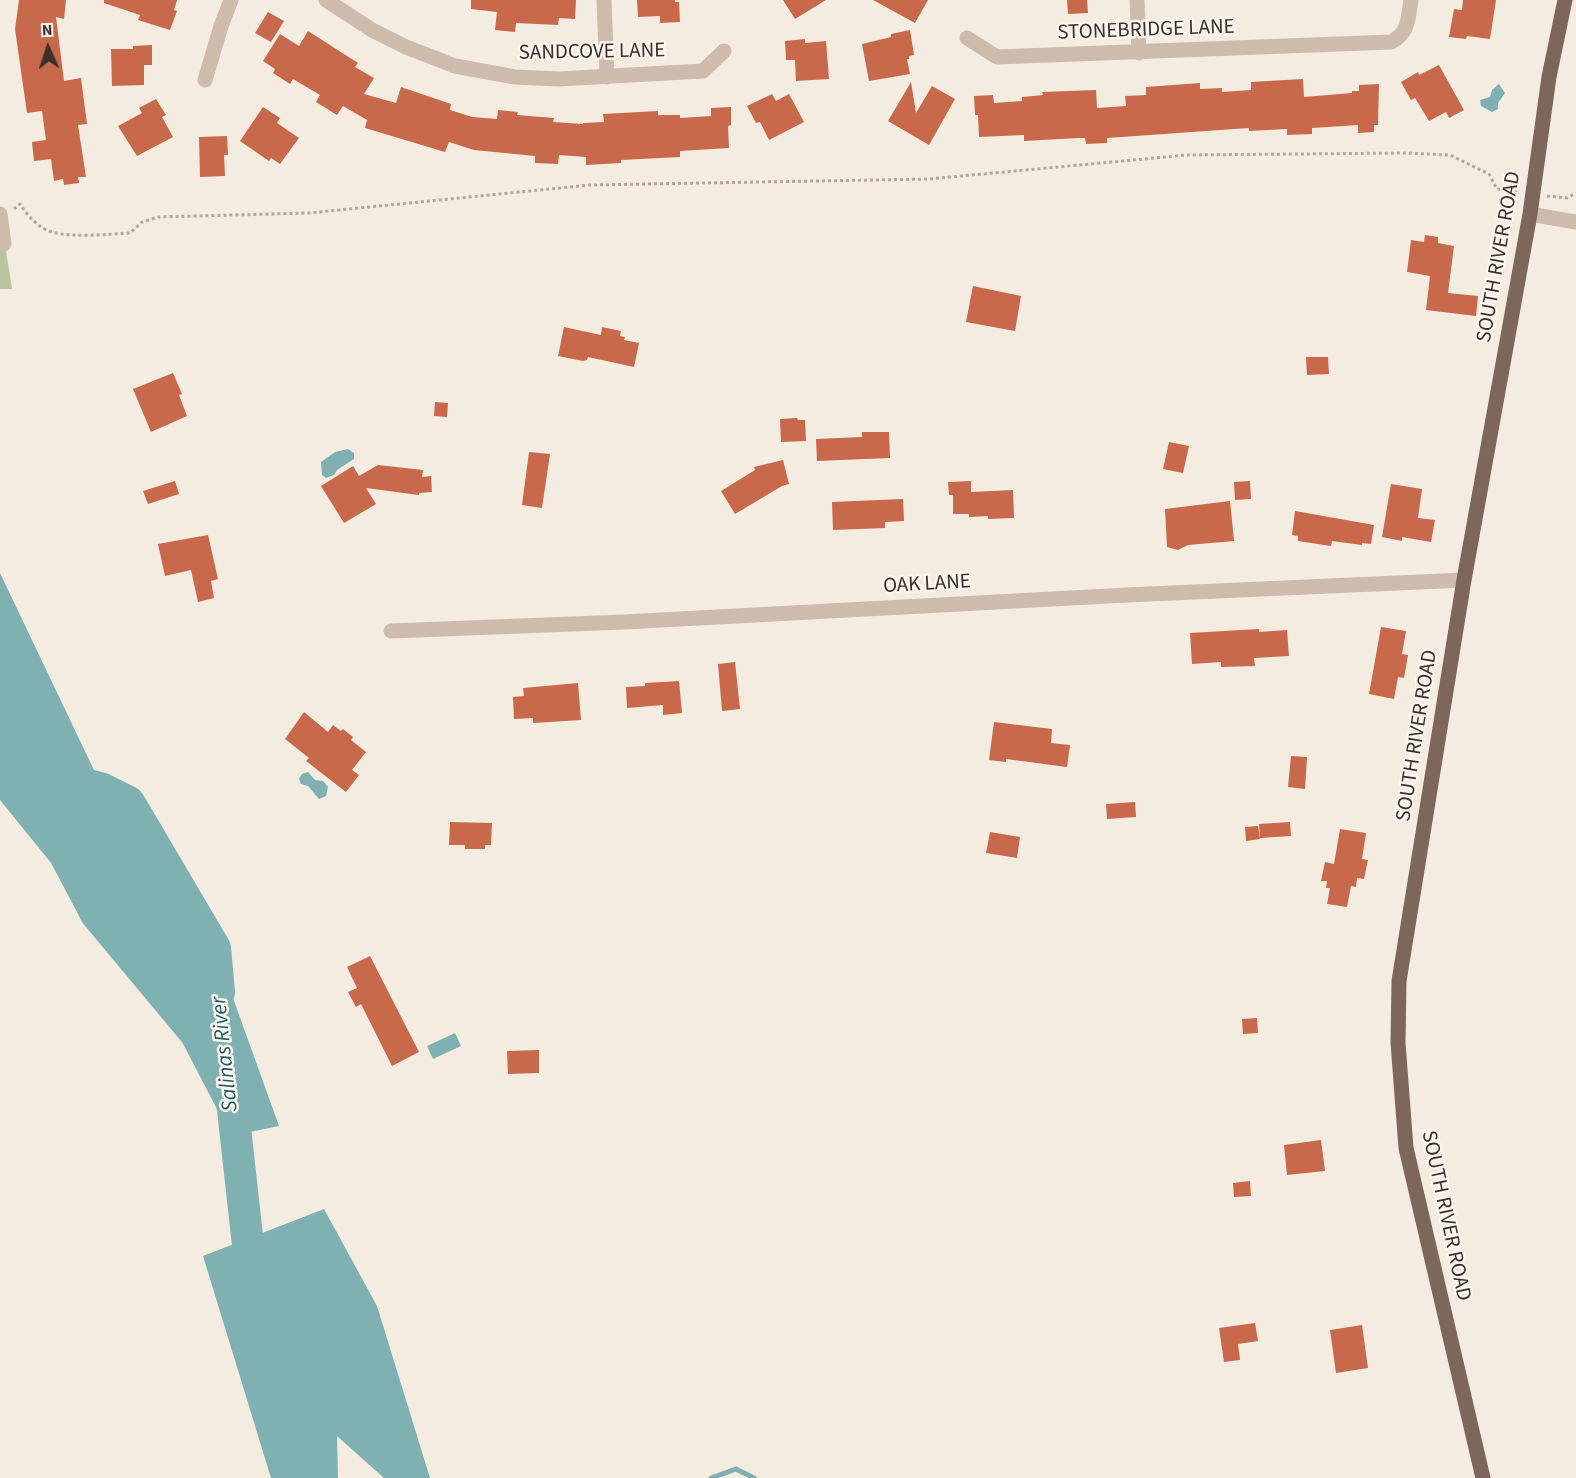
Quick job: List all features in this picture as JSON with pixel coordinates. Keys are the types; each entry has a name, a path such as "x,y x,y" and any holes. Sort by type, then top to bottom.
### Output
{"main road":[{"name":"SOUTH RIVER ROAD","path":"1483,1478 1406,1148 1398,1043 1399,981 1464,580 1530,214 1549,77 1565,0"}],"street":[{"path":"205,80 231,0"},
{"name":"SANDCOVE LANE","path":"326,0 372,30 406,47 455,66 515,77 558,79 703,70 724,51"},
{"path":"604,0 607,77"},
{"path":"1137,0 1139,53"},
{"name":"STONEBRIDGE LANE","path":"967,38 997,57 1391,42 1401,37 1408,21 1411,0"},
{"path":"0,214 4,244"},
{"path":"1530,214 1576,222"},
{"name":"OAK LANE","path":"391,631 624,622 1464,580"}],"path":[{"path":"1,219 20,204 31,220 52,232 130,233 142,222 158,217 309,213 590,185 929,178 1187,155 1406,153 1450,155 1489,174 1497,189 1567,198 1576,193"}],"green space":[{"path":"0,213 12,289 0,289"}],"water":[{"path":"1499,84 1505,93 1498,103 1498,109 1492,112 1481,106 1480,100 1490,97 1492,90"},
{"path":"348,449 354,453 354,459 337,470 334,475 326,478 322,475 321,462 335,452"},
{"path":"0,573 103,789 129,802 215,948 279,1126 235,1135 185,1042 85,922 56,869 0,800"},
{"path":"308,772 315,780 323,781 328,787 326,796 319,799 308,786 301,784 299,779 302,774"},
{"path":"455,1033 461,1046 433,1059 427,1046"},
{"path":"324,1209 377,1306 430,1478 384,1478 337,1436 338,1478 271,1478 203,1256"}],"building":[{"path":"19,0 66,0 64,19 56,17 64,81 81,78 87,124 78,125 86,177 78,177 79,183 64,185 63,179 54,181 51,159 34,161 32,142 46,140 42,111 27,113 15,29"},
{"path":"104,0 177,0 174,10 177,11 170,30 138,20 140,15 104,3"},
{"path":"471,0 576,0 575,19 559,18 558,25 516,23 515,32 495,30 497,12 471,9"},
{"path":"637,0 675,0 679,2 680,22 660,23 660,16 638,17"},
{"path":"783,0 826,0 795,19"},
{"path":"873,0 928,0 915,23"},
{"path":"1067,0 1087,0 1088,13 1068,14"},
{"path":"1463,0 1496,0 1490,39 1467,36 1466,39 1449,37 1454,9 1462,10"},
{"path":"268,12 284,21 271,42 255,33"},
{"path":"910,30 914,55 907,59 910,74 869,81 862,44"},
{"path":"308,31 358,63 355,67 374,78 364,94 396,103 401,87 451,104 450,110 472,117 497,119 498,110 518,112 517,115 554,118 553,122 583,124 604,122 603,114 658,111 658,115 680,115 680,118 711,116 711,108 731,107 731,125 728,126 729,148 680,151 680,157 621,160 621,163 586,165 586,157 559,155 558,164 535,163 535,156 474,150 449,142 445,152 365,128 367,120 343,106 337,115 316,102 320,95 293,79 290,84 273,73 275,69 263,61 280,34 299,46"},
{"path":"805,39 805,43 826,41 829,79 796,81 795,60 786,60 785,41"},
{"path":"152,45 152,65 144,65 144,85 112,86 111,49 133,49 133,46"},
{"path":"1439,65 1464,110 1449,118 1446,112 1429,121 1415,98 1411,100 1401,82 1418,72 1419,75"},
{"path":"1303,79 1304,97 1352,93 1352,91 1359,91 1359,85 1379,84 1378,125 1374,125 1374,132 1358,133 1358,125 1312,128 1312,134 1287,135 1287,129 1249,131 1249,128 1107,138 1107,143 1086,144 1085,138 1024,141 1024,135 979,137 978,115 975,115 974,96 993,95 994,103 1022,101 1022,97 1043,95 1042,92 1096,90 1097,108 1126,106 1125,96 1146,95 1146,87 1200,83 1200,89 1222,88 1222,92 1251,90 1251,82"},
{"path":"911,82 916,113 932,86 955,99 929,145 888,121"},
{"path":"772,94 776,101 789,94 804,122 769,140 760,122 756,123 747,106"},
{"path":"156,99 166,115 162,117 173,137 137,156 118,126 142,113 139,108"},
{"path":"263,107 280,118 277,123 299,138 280,164 271,158 269,161 240,141"},
{"path":"227,136 228,155 224,155 225,176 200,177 199,137"},
{"path":"1425,235 1438,237 1438,243 1454,246 1448,293 1478,296 1476,316 1426,310 1430,276 1407,272 1411,240 1424,242"},
{"path":"973,286 1021,296 1015,331 966,322"},
{"path":"564,327 601,335 602,327 621,331 620,336 625,337 624,340 639,343 634,367 588,357 583,361 558,356"},
{"path":"1306,357 1328,357 1329,374 1307,375"},
{"path":"173,373 182,394 179,395 187,416 151,432 133,389"},
{"path":"435,402 448,403 447,417 434,416"},
{"path":"780,419 805,420 806,441 781,442"},
{"path":"862,432 889,432 890,458 817,461 816,439 862,437"},
{"path":"1169,442 1189,446 1183,473 1163,469"},
{"path":"529,452 550,454 542,508 522,505"},
{"path":"783,460 789,484 735,514 721,491 755,470 754,467"},
{"path":"378,465 423,470 422,477 431,476 432,492 419,493 419,495 366,488 376,504 344,523 321,486 353,466 359,476"},
{"path":"175,481 179,494 148,504 143,491"},
{"path":"971,481 971,492 1013,490 1014,518 988,519 988,516 969,517 969,514 953,514 953,495 949,495 948,482"},
{"path":"1250,481 1251,499 1235,500 1234,482"},
{"path":"1391,484 1422,489 1418,518 1435,520 1431,542 1402,537 1402,541 1382,537"},
{"path":"903,499 904,521 885,522 885,528 833,530 832,502"},
{"path":"1230,501 1234,541 1188,545 1178,550 1167,547 1165,509"},
{"path":"1295,511 1374,525 1371,544 1332,541 1331,546 1298,541 1298,536 1292,535"},
{"path":"208,535 218,579 211,581 214,598 198,602 191,570 165,576 158,544"},
{"path":"1381,627 1406,631 1402,654 1408,655 1404,678 1398,677 1394,699 1369,694"},
{"path":"1259,629 1259,632 1287,630 1289,656 1254,658 1255,666 1221,667 1221,662 1192,664 1190,633"},
{"path":"735,662 740,709 722,711 718,664"},
{"path":"679,681 682,713 663,715 663,705 627,708 626,687 645,686 645,683"},
{"path":"578,683 581,720 533,723 533,718 514,719 513,697 524,696 523,688"},
{"path":"304,712 328,732 333,725 341,731 343,729 353,737 351,740 366,752 352,770 359,775 346,792 306,761 309,758 285,739"},
{"path":"994,722 1052,729 1051,743 1070,745 1067,767 1006,759 1006,762 989,760"},
{"path":"1291,756 1307,757 1305,789 1288,787"},
{"path":"1135,802 1136,817 1107,819 1106,804"},
{"path":"450,822 492,823 491,845 485,845 485,849 465,849 465,845 449,845"},
{"path":"1290,822 1291,836 1260,838 1259,824"},
{"path":"1258,826 1260,839 1246,841 1245,827"},
{"path":"1340,829 1366,833 1362,859 1368,860 1364,879 1357,878 1356,887 1351,886 1347,907 1327,904 1330,888 1326,888 1327,881 1321,881 1325,862 1334,864"},
{"path":"990,832 1020,837 1017,858 986,853"},
{"path":"370,956 419,1052 392,1066 361,1004 356,1007 348,992 357,988 347,967"},
{"path":"1257,1018 1258,1033 1243,1034 1242,1019"},
{"path":"539,1050 539,1073 508,1074 507,1051"},
{"path":"1321,1140 1325,1171 1287,1175 1284,1145"},
{"path":"1250,1181 1251,1196 1234,1197 1233,1183"},
{"path":"1255,1323 1258,1341 1238,1344 1240,1360 1224,1362 1219,1328"},
{"path":"1362,1325 1368,1368 1336,1373 1330,1330"}],"waterway":[{"name":"Salinas River","path":"66,779 103,789 129,802 215,948 219,992"},
{"path":"54,863 85,922 185,1042 235,1135"},
{"name":"Salinas River","path":"231,1092 252,1281"},
{"path":"711,1478 736,1469 754,1478"}]}
